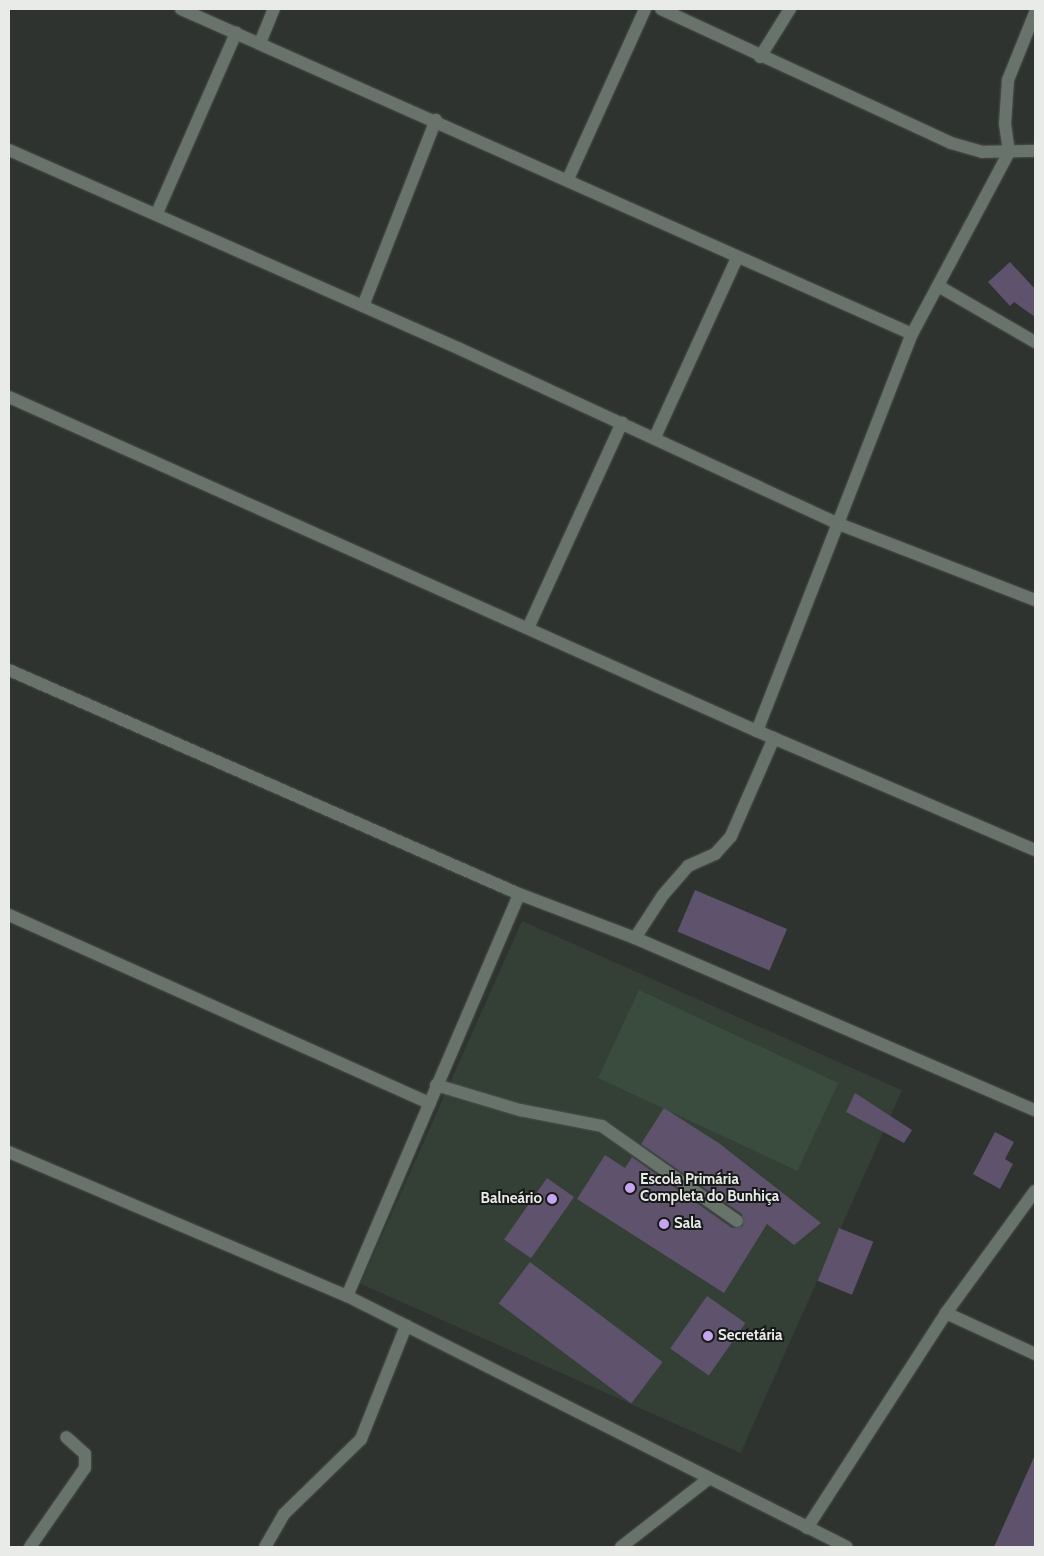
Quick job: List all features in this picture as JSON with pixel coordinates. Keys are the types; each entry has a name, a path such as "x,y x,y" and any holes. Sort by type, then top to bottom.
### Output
{"street":[{"path":"181,9 436,120 737,258 912,334"},
{"path":"260,43 274,9"},
{"path":"568,179 645,9"},
{"path":"661,9 760,57 951,143 982,152 1035,150"},
{"path":"760,57 790,9"},
{"path":"757,731 912,334 940,287 1009,152 1005,124 1008,80 1035,13"},
{"path":"158,213 236,33"},
{"path":"363,306 436,120"},
{"path":"9,150 158,213 655,437 839,524 1035,600"},
{"path":"655,437 737,258"},
{"path":"940,287 1035,342"},
{"path":"9,397 757,731 1035,850"},
{"path":"528,628 622,423"},
{"path":"9,670 519,894 635,938 1035,1110"},
{"path":"635,938 663,895 688,866 715,854 731,836 774,738"},
{"path":"347,1296 519,894"},
{"path":"9,915 430,1102"},
{"path":"436,1085 520,1110 602,1126 737,1221"},
{"path":"9,1152 347,1296 707,1480 847,1547"},
{"path":"807,1528 946,1313 1035,1191"},
{"path":"946,1313 1035,1354"},
{"path":"265,1547 284,1514 362,1439 406,1326"},
{"path":"30,1547 85,1468 85,1454 66,1437"},
{"path":"621,1547 707,1480"}],"shaded area":[{"name":"Escola Primária Completa do Bunhiça","path":"522,921 902,1090 741,1453 361,1284"}],"green space":[{"path":"639,990 838,1083 797,1171 598,1078"}],"building":[{"path":"1010,262 1035,289 1035,317 1014,302 1010,306 988,282"},
{"path":"695,890 787,929 769,970 677,931"},
{"path":"855,1093 912,1130 904,1143 846,1112"},
{"path":"664,1108 720,1144 821,1223 794,1245 767,1224 724,1293 577,1199 605,1155 625,1168 632,1157 732,1228 743,1226 742,1214 641,1144"},
{"path":"995,1132 1014,1142 1005,1159 1013,1164 1000,1189 973,1174"},
{"path":"547,1178 574,1197 531,1258 504,1239"},
{"path":"839,1228 873,1242 852,1295 818,1281"},
{"path":"530,1262 663,1362 631,1403 499,1304"},
{"name":"Secretária","path":"707,1296 746,1323 709,1375 670,1348"},
{"path":"1035,1455 1035,1547 994,1547"}],"place":[{"name":"Escola Primária Completa do Bunhiça","path":"630,1188"},
{"name":"Balneário","path":"552,1199"},
{"name":"Sala","path":"664,1224"},
{"name":"Secretária","path":"708,1336"}]}
